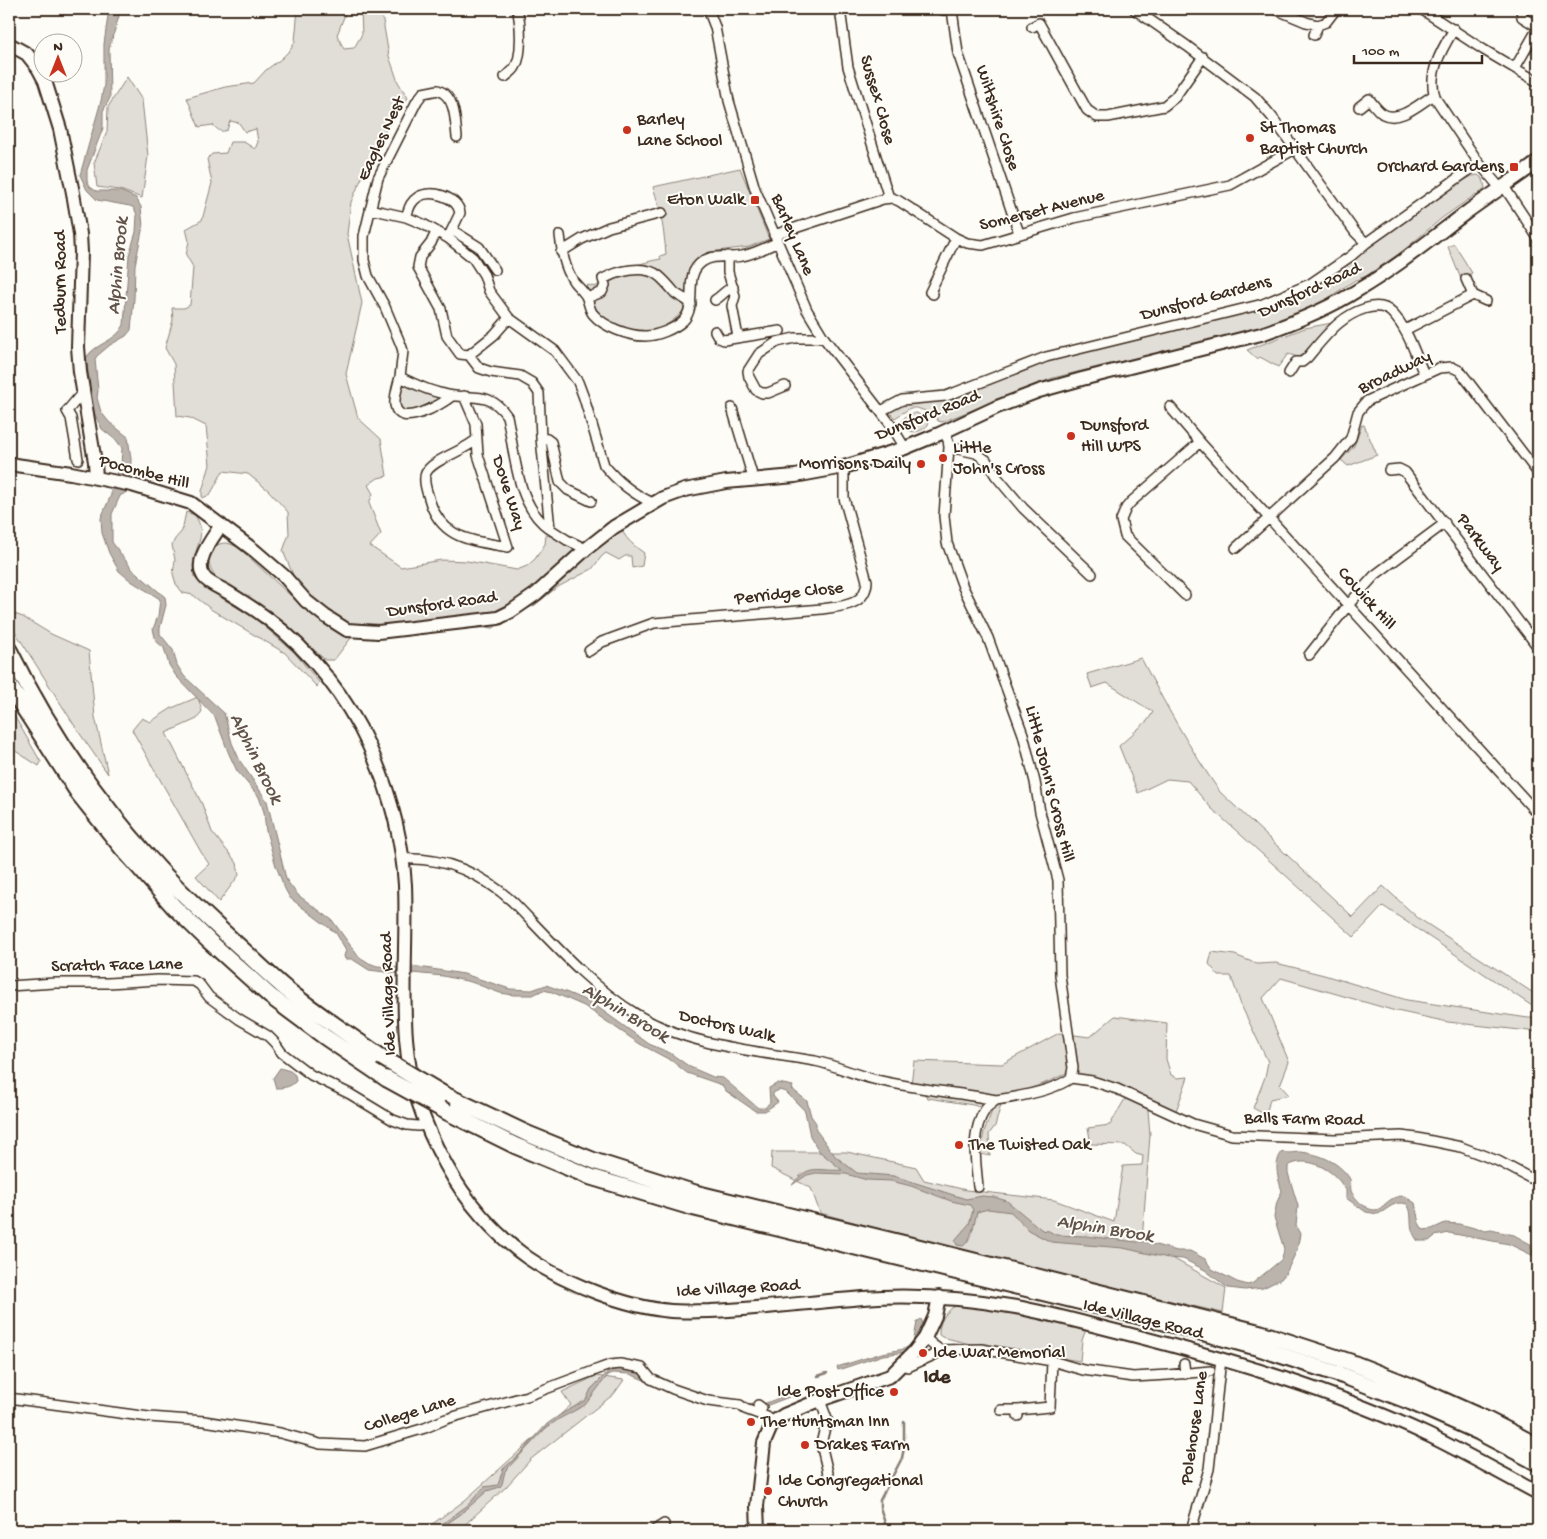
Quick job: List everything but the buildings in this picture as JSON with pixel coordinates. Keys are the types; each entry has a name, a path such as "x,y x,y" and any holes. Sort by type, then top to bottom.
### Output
{"highway":[{"path":"9,650 21,676 63,744 102,801 150,860 190,901 270,975 331,1023 381,1057 443,1094 528,1134 597,1162 695,1193 913,1245 1261,1333 1350,1362 1416,1388 1538,1446"},
{"path":"9,685 79,794 123,849 174,906 209,941 270,996 325,1037 387,1079 447,1112 516,1146 591,1177 691,1206 919,1264 1164,1322 1256,1347 1344,1376 1411,1402 1479,1432 1538,1463"}],"street":[{"path":"505,77 515,68 518,60 521,36 518,9"},
{"name":"Barley Lane","path":"708,9 715,27 729,101 755,189 807,310 824,338 881,411 905,448"},
{"name":"Sussex Close","path":"840,9 848,67 890,198"},
{"path":"1134,9 1203,57 1262,104 1355,232 1366,243"},
{"path":"1275,9 1318,25 1326,22 1336,9"},
{"path":"1421,9 1538,82"},
{"path":"1514,68 1538,27 1522,17 1521,9"},
{"name":"Wiltshire Close","path":"952,10 958,53 1019,233"},
{"path":"1038,24 1087,110 1097,117 1108,117 1164,106 1175,97 1203,57"},
{"path":"1314,35 1318,25"},
{"path":"1454,29 1439,56 1434,70 1434,94 1479,162 1502,187 1538,238"},
{"name":"Tedburn Road","path":"9,44 27,54 38,68 51,97 60,129 80,234 78,347 96,478"},
{"name":"Eagles Nest","path":"370,209 378,178 417,101 423,93 438,90 446,94 453,108 457,137"},
{"path":"1359,106 1373,96 1383,114 1399,116 1434,94"},
{"name":"Somerset Avenue","path":"890,198 899,201 956,238 967,243 983,245 1074,218 1230,185 1295,148"},
{"name":"Dunsford Gardens","path":"881,411 902,400 946,396 1046,357 1263,304 1310,284 1479,162"},
{"name":"Dunsford Road","path":"255,551 284,576 306,600 325,616 347,630 378,632 498,618 536,594 614,526 653,503 685,490 753,478 795,476 844,467 905,448 997,407 1039,392 1082,379 1261,334 1290,324 1356,292 1382,276 1538,162"},
{"path":"406,217 410,204 421,195 440,195 446,197 458,205 460,213 450,234"},
{"path":"560,235 567,270 573,281 587,298 593,314 607,325 629,333 646,336 659,334 685,319 691,304 691,286 695,267 700,262 708,258 745,256 776,239 863,205 890,198"},
{"path":"452,396 444,402 412,416 400,414 395,405 403,351 385,307 368,276 364,260 364,236 370,209 406,217 436,232 450,234 479,247 495,270"},
{"path":"562,252 582,238 609,227 662,214"},
{"path":"436,232 420,257 418,267 441,309 444,326 450,342 460,354 469,355 494,335 509,318"},
{"path":"450,234 473,258 484,275 489,291 509,318 555,351 578,382 604,465 639,497 653,503"},
{"path":"928,291 956,238"},
{"path":"728,256 728,272 735,296 732,306 738,337"},
{"path":"587,298 602,292 605,285 603,279 612,274 626,270 644,271 659,276 680,297 688,300 691,304"},
{"path":"1466,279 1473,295 1486,302"},
{"path":"715,300 733,287"},
{"path":"1405,330 1473,295"},
{"path":"1289,373 1296,362 1302,362 1308,358 1339,323 1360,311 1372,307 1383,307 1392,312 1405,330 1424,374"},
{"path":"715,331 722,340 780,331"},
{"path":"785,386 768,393 756,390 748,371 759,354 777,342 795,338 824,338"},
{"path":"469,355 479,368 491,372 520,376 532,383 539,393 541,438 550,529"},
{"name":"Broadway","path":"1236,548 1269,516 1310,481 1345,446 1351,438 1358,412 1367,401 1424,374 1446,366 1457,368 1460,371 1538,473"},
{"path":"400,377 433,391 452,396 487,398 503,410 507,416 525,497 537,519 567,540 586,549"},
{"path":"78,459 71,418 67,411 83,392"},
{"name":"Dove Way","path":"464,396 476,424 478,455 494,499 508,547 467,538 450,532 438,520 430,503 425,481 426,472 432,465 468,447 476,439"},
{"name":"Cowick Hill","path":"1170,407 1538,814"},
{"path":"732,408 753,478"},
{"name":"Little John's Cross Hill","path":"944,432 949,447 944,516 947,543 960,579 988,638 1023,734 1035,782 1040,812 1058,880 1060,975 1073,1068 1071,1078"},
{"path":"541,438 551,442 560,482 568,490 591,501"},
{"path":"1185,595 1176,581 1125,536 1121,520 1131,502 1200,442"},
{"path":"949,447 976,453 986,460 996,476 1023,508 1092,574"},
{"name":"Pocombe Hill","path":"9,464 132,485 191,504 255,551"},
{"name":"Perridge Close","path":"589,651 602,642 654,624 822,609 844,606 855,602 866,591 867,581 844,498 844,467"},
{"name":"Parkway","path":"1389,470 1399,469 1405,472 1538,647"},
{"path":"1310,655 1349,604 1376,575 1445,523"},
{"name":"Ide Village Road","path":"221,525 203,554 201,565 203,575 248,605 296,643 345,702 363,732 378,765 398,830 402,859 406,1038 413,1085 426,1125 457,1184 474,1207 494,1228 529,1258 558,1275 605,1296 670,1311 726,1310 872,1298 939,1297 1017,1308 1164,1343 1301,1384 1369,1410 1447,1445 1538,1493"},
{"name":"Doctors Walk","path":"402,859 451,864 498,889 609,996 658,1026 684,1036 817,1062 872,1079 979,1096"},
{"name":"Scratch Face Lane","path":"9,986 158,980 194,981 200,985 209,997 239,1019 268,1036 282,1053 311,1075 350,1094 393,1120 406,1125 426,1125"},
{"path":"979,1096 996,1100 1013,1098 1055,1086 1071,1078"},
{"name":"Balls Farm Road","path":"1071,1078 1117,1089 1193,1124 1232,1135 1335,1139 1401,1136 1435,1140 1470,1150 1538,1180"},
{"path":"979,1096 985,1110"},
{"path":"978,1188 975,1147 976,1132 985,1110 996,1100"},
{"path":"758,1530 758,1506 764,1443 766,1434 773,1422 784,1415 820,1400 890,1376 925,1338 935,1316 939,1297"},
{"path":"925,1338 940,1350 981,1349 1052,1361 1083,1370 1133,1377 1210,1371"},
{"path":"902,1365 908,1367 936,1354 940,1350"},
{"name":"Polehouse Lane","path":"1192,1530 1209,1469 1221,1359"},
{"path":"1001,1410 1018,1413 1050,1407 1052,1361"},
{"name":"College Lane","path":"9,1398 149,1417 204,1421 280,1433 320,1444 364,1446 425,1428 446,1419 527,1396 610,1365 620,1364 642,1368 651,1379 673,1389 708,1402 740,1405 744,1409 767,1417 773,1422"},
{"path":"1184,1364 1185,1374"},
{"path":"820,1400 827,1419 820,1444 828,1473"},
{"path":"655,1530 664,1524"}],"shaded area":[{"path":"109,9 119,9 119,16 109,49 110,98 103,111 103,128 87,170 87,181 90,187 96,191 120,191 136,198 141,207 143,226 135,265 131,330 126,336 110,345 95,359 97,398 101,412 109,422 128,437 131,459 130,490 120,496 112,514 112,542 132,569 165,597 166,605 160,634 173,650 177,665 184,676 224,713 232,743 240,761 267,801 286,879 298,895 332,920 358,956 377,966 412,966 464,974 510,989 532,990 546,985 568,993 592,1003 649,1044 670,1053 690,1067 713,1077 723,1078 758,1108 765,1108 770,1102 769,1088 778,1083 793,1086 792,1089 807,1101 811,1116 816,1123 816,1130 835,1156 857,1173 894,1176 966,1199 982,1196 1007,1201 1042,1230 1056,1235 1142,1241 1177,1251 1190,1251 1205,1259 1212,1269 1237,1282 1248,1285 1281,1260 1283,1255 1284,1249 1274,1217 1277,1202 1282,1191 1277,1166 1282,1152 1308,1153 1333,1162 1349,1178 1351,1191 1355,1197 1364,1206 1371,1209 1377,1210 1390,1200 1398,1196 1404,1196 1415,1203 1419,1223 1423,1230 1432,1229 1445,1223 1514,1235 1532,1245 1530,1247 1538,1253 1538,1258 1509,1244 1449,1233 1435,1236 1429,1241 1418,1241 1412,1231 1407,1204 1395,1204 1378,1214 1366,1212 1346,1198 1346,1189 1331,1172 1317,1165 1302,1162 1288,1166 1288,1173 1298,1206 1296,1226 1300,1234 1297,1250 1281,1279 1263,1288 1245,1290 1228,1288 1205,1270 1183,1259 1168,1258 1123,1248 1051,1242 1028,1230 1011,1212 988,1209 977,1212 969,1240 963,1246 957,1245 955,1240 969,1224 973,1210 970,1205 951,1201 911,1186 891,1181 867,1180 846,1174 816,1173 807,1175 792,1185 804,1173 809,1171 842,1170 819,1151 810,1136 805,1111 786,1092 779,1090 773,1093 778,1102 765,1111 755,1111 726,1091 722,1085 687,1073 672,1061 640,1044 584,1006 552,992 543,990 533,995 500,993 471,982 443,976 369,970 352,959 345,959 346,950 336,933 290,898 276,866 259,797 237,771 215,717 176,676 169,665 164,648 156,641 153,629 158,616 160,599 119,571 109,553 102,533 101,518 111,495 111,487 115,476 121,466 122,448 117,441 102,429 94,413 86,358 95,349 116,335 124,325 129,255 136,232 137,215 134,208 130,206 97,200 87,190 80,175 104,85 104,44"},
{"path":"298,9 347,9 337,35 344,49 354,48 362,34 362,9 381,9 389,56 398,82 408,98 398,108 372,155 351,202 347,234 362,303 346,374 358,418 381,439 387,476 378,478 368,485 373,494 369,503 381,534 370,546 401,567 441,560 467,561 517,570 527,566 535,559 545,544 546,535 558,538 575,550 605,524 618,516 623,533 634,546 644,553 642,566 632,568 631,556 625,556 619,560 606,553 592,569 556,588 535,605 499,622 494,628 355,626 351,638 334,660 325,660 270,613 222,582 214,574 209,563 211,551 220,544 227,543 238,547 291,596 296,582 283,551 289,534 288,512 268,490 248,474 223,471 210,495 202,498 202,491 210,465 206,426 190,418 177,416 174,364 165,348 173,320 172,308 184,308 190,305 193,267 186,255 189,241 186,229 202,220 212,183 207,159 212,154 226,153 230,142 244,142 255,149 258,142 256,129 245,132 239,123 230,121 227,130 223,131 218,130 213,125 199,127 187,98 225,87 254,83 291,49 295,41"},
{"path":"127,77 142,100 148,156 142,198 120,190 97,187 94,163 107,132 108,107"},
{"path":"740,168 769,239 749,247 709,252 701,257 696,262 691,274 686,307 677,317 658,330 641,333 611,322 600,314 585,288 588,285 595,287 626,269 661,259 660,256 666,254 662,220 653,187"},
{"path":"1478,175 1483,179 1485,188 1442,218 1385,266 1373,274 1355,280 1315,307 1274,325 1195,347 1135,358 1053,378 942,422 938,421 934,414 917,408 910,408 895,418 890,413 890,409 895,405 940,400 964,395 1036,364 1250,311 1355,257 1461,182"},
{"path":"1454,244 1472,273 1461,279 1448,247"},
{"path":"1332,323 1306,353 1298,357 1288,354 1278,367 1260,357 1257,359 1247,350 1305,328"},
{"path":"404,382 443,398 414,413 407,414 399,408 397,400 401,383"},
{"path":"917,413 926,419 928,425 922,430 912,432 903,425 903,419 909,414"},
{"path":"1362,425 1364,425 1377,455 1348,466 1341,460 1354,446"},
{"path":"186,512 195,515 199,522 201,535 194,558 194,577 207,589 256,619 294,652 319,682 317,687 285,653 212,610 193,595 183,593 176,584 173,574 175,560 172,545 182,531"},
{"path":"9,612 23,617 51,634 89,651 95,717 108,774 78,731 9,622"},
{"path":"1141,658 1178,726 1220,792 1353,917 1383,886 1418,918 1538,996 1538,1010 1383,906 1354,937 1211,808 1188,781 1167,779 1138,793 1119,746 1148,720 1153,712 1107,683 1092,688 1087,674"},
{"path":"198,697 202,711 197,719 166,733 202,804 212,832 237,863 239,875 219,902 196,876 209,864 132,730 142,718 150,722 172,708"},
{"path":"9,707 41,762 39,766 9,747"},
{"path":"1212,952 1235,955 1257,964 1276,963 1407,1000 1538,1018 1538,1032 1448,1022 1392,1010 1281,978 1263,998 1289,1062 1280,1085 1289,1095 1270,1099 1266,1115 1253,1108 1265,1077 1268,1062 1241,1005 1231,976 1219,976 1209,964"},
{"path":"1115,1016 1167,1023 1166,1059 1171,1075 1177,1078 1188,1077 1176,1111 1156,1103 1148,1110 1150,1135 1142,1241 1226,1288 1223,1313 995,1260 820,1213 811,1188 771,1168 772,1152 847,1152 916,1167 924,1180 966,1190 1054,1200 1114,1222 1123,1166 1142,1165 1143,1156 1136,1154 1125,1145 1091,1144 1088,1128 1110,1125 1126,1097 1092,1078 1068,1072 1037,1086 1004,1094 995,1126 989,1134 990,1156 980,1154 984,1132 992,1111 973,1105 928,1098 923,1093 910,1091 914,1061 1002,1064 1059,1033 1090,1037"},
{"path":"280,1068 290,1071 295,1075 296,1081 292,1085 276,1088 273,1078"},
{"path":"957,1305 1015,1311 1087,1327 1082,1340 1080,1361 974,1345 942,1337 939,1335 941,1322 949,1310"},
{"path":"921,1319 924,1333 907,1352 883,1355 838,1370 837,1367 909,1346 914,1339 917,1322"},
{"path":"624,1369 653,1374 698,1396 740,1401 758,1406 787,1395 789,1397 763,1407 741,1410 703,1403 683,1397 630,1374 613,1373 608,1375 585,1405 546,1428 505,1471 500,1487 487,1491 461,1514 438,1530 434,1530 468,1505 484,1487 498,1485 503,1469 520,1454 547,1424 586,1400 591,1389 607,1373"},
{"path":"596,1376 624,1380 614,1394 531,1459 506,1487 459,1530 424,1530 464,1501 571,1405 562,1392"}],"waterway":[{"path":"818,1376 827,1373"},
{"path":"887,1530 880,1507 880,1500 902,1458 904,1422"}],"place":[{"name":"Barley Lane School","path":"627,130"},
{"name":"St Thomas Baptist Church","path":"1250,138"},
{"name":"Orchard Gardens","path":"1514,167"},
{"name":"Eton Walk","path":"755,200"},
{"name":"Dunsford Hill WPS","path":"1071,436"},
{"name":"Little John's Cross","path":"943,458"},
{"name":"Morrisons Daily","path":"921,464"},
{"name":"The Twisted Oak","path":"959,1145"},
{"name":"Ide War Memorial","path":"923,1353"},
{"name":"Ide Post Office","path":"894,1392"},
{"name":"The Huntsman Inn","path":"751,1422"},
{"name":"Drakes Farm","path":"805,1445"},
{"name":"Ide Congregational Church","path":"768,1491"}],"district":[{"name":"Ide","path":"937,1378"}],"water label":[{"name":"Alphin Brook","path":"119,266"},
{"name":"Alphin Brook","path":"255,759"},
{"name":"Alphin Brook","path":"625,1014"},
{"name":"Alphin Brook","path":"1105,1230"}]}
